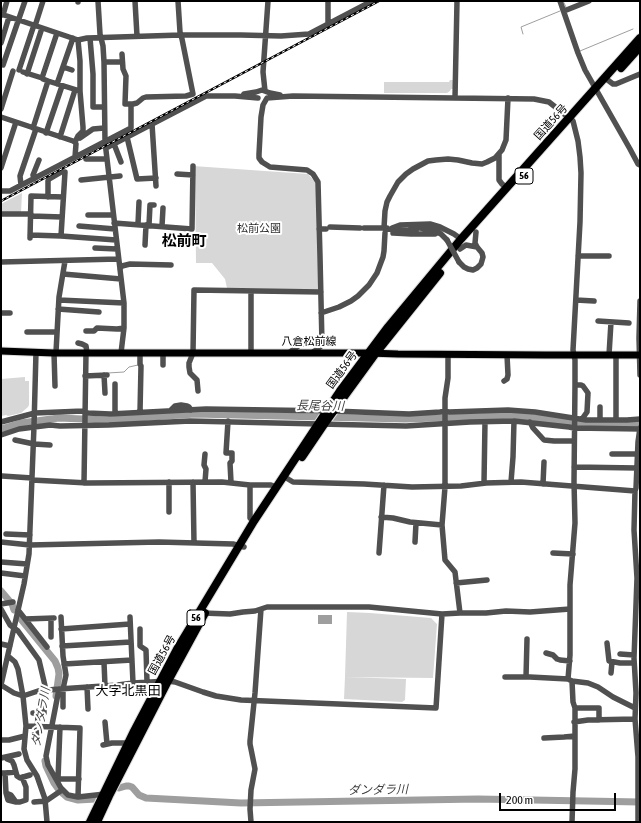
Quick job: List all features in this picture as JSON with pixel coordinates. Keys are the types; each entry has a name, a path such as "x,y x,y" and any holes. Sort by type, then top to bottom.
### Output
{"highway":[{"name":"国道56号","path":"607,80 640,38"},
{"name":"国道56号","path":"372,353 390,336 460,249 597,91 640,46"},
{"name":"国道56号","path":"90,822 106,795 164,682 202,613 242,546 322,423 372,353 388,327 461,239 572,120"},
{"name":"国道56号","path":"242,546 254,521 276,487 285,478"},
{"name":"国道56号","path":"97,822 106,795 128,743 164,682"}],"main road":[{"path":"390,336 388,343 389,348 398,354"},
{"name":"八倉松前線","path":"1,351 86,353 290,352 640,355"}],"street":[{"path":"7,1 2,15 76,39 181,35 281,36 309,34 372,1"},
{"path":"25,1 2,66 78,90"},
{"path":"20,72 44,1"},
{"path":"98,1 100,34 104,62 105,145 124,303 124,328 121,353"},
{"path":"135,1 137,36"},
{"path":"122,54 123,69 126,76 126,104 137,103 146,97 186,96 193,94 180,32 178,1"},
{"path":"268,1 263,91 268,96 263,105 258,154 262,162 270,167 311,172 318,182 321,346 312,353"},
{"path":"328,1 328,24"},
{"path":"455,98 457,1"},
{"path":"560,1 578,53 597,91 638,164 640,165"},
{"path":"564,11 589,1"},
{"path":"1,43 9,17"},
{"path":"1,108 42,28"},
{"path":"42,78 56,33"},
{"path":"90,38 93,74 93,107 104,107"},
{"path":"46,133 60,85 63,67 76,39"},
{"path":"76,39 80,61 78,90 83,127 83,131 75,142 76,157"},
{"path":"104,62 122,62"},
{"path":"63,67 72,70"},
{"path":"607,80 613,84 616,84 640,74"},
{"path":"21,185 20,176 48,81"},
{"path":"60,137 78,90"},
{"path":"261,117 260,104 257,94 263,91"},
{"path":"235,96 263,91 290,96"},
{"path":"105,145 114,144 206,96 258,98 262,101 266,99 290,96 534,99 549,102 572,120 578,141 581,172 573,350 575,385 575,523 570,576 570,680 575,708 575,769 572,822"},
{"path":"507,188 499,180 500,154 506,140 508,98"},
{"path":"1,191 10,191 76,157 105,145 131,128 132,104"},
{"path":"1,117 75,142"},
{"path":"1,168 16,122"},
{"path":"152,124 156,186"},
{"path":"75,142 93,129 104,128"},
{"path":"127,137 137,179 156,178"},
{"path":"114,144 121,162"},
{"path":"321,313 339,307 358,296 369,285 377,273 384,251 385,210 390,196 398,182 406,174 428,161 442,159 482,164 492,160 500,154"},
{"path":"86,159 107,159"},
{"path":"34,179 33,175 39,160"},
{"path":"79,226 138,224 192,229 193,166"},
{"path":"48,197 49,179 61,172 65,172 61,236"},
{"path":"177,174 193,175"},
{"path":"81,180 120,176"},
{"path":"64,198 31,196 30,237 61,236 116,240"},
{"path":"138,224 140,202"},
{"path":"145,244 150,205 154,206"},
{"path":"162,226 163,208"},
{"path":"1,214 62,217"},
{"path":"88,214 113,215"},
{"path":"392,230 400,224 430,224 440,227 461,239"},
{"path":"319,228 362,228 384,230 420,228 434,230 447,240 459,262 464,267 473,270 478,268 483,257 475,241 476,232"},
{"path":"392,230 411,232 425,229"},
{"path":"384,230 416,231"},
{"path":"392,230 406,234 435,234"},
{"path":"460,249 466,246 477,247"},
{"path":"95,248 117,249"},
{"path":"578,256 609,256"},
{"path":"1,262 118,260"},
{"path":"55,386 55,352 58,309 65,261"},
{"path":"120,269 122,266 130,264 171,265"},
{"path":"63,274 121,279"},
{"path":"198,391 197,380 190,373 189,367 193,353 194,290 321,292"},
{"path":"251,291 251,352"},
{"path":"59,300 124,303"},
{"path":"576,300 594,301"},
{"path":"640,301 638,338 640,374"},
{"path":"58,309 99,312"},
{"path":"1,313 10,313"},
{"path":"598,321 629,323"},
{"path":"611,322 616,420"},
{"path":"86,331 94,331 97,328 124,328"},
{"path":"27,332 57,332"},
{"path":"290,352 301,344 316,344 320,342 321,336"},
{"path":"78,343 84,344 87,348 85,376 84,483"},
{"path":"36,352 30,545 18,610 1,685 14,693 23,696 46,690 147,682 175,682 216,696 242,700 436,708 442,614"},
{"path":"140,353 140,412"},
{"path":"163,353 163,365"},
{"path":"448,354 448,378 445,398 445,487 442,525 445,560 454,572 460,613"},
{"path":"504,381 508,376 507,355"},
{"path":"85,376 106,375 105,393"},
{"path":"115,384 115,413"},
{"path":"575,385 583,386 588,393 587,412 582,419"},
{"path":"600,407 600,420"},
{"path":"1,422 35,414 96,414 191,410 409,414 508,410 535,412 582,419 640,419"},
{"path":"1,434 19,429 50,425 110,425 190,421 406,426 514,421 574,428 640,429 634,530 638,578 634,655 637,709 635,719 639,757 638,822"},
{"path":"228,421 226,453 232,453 232,461 230,463 231,482"},
{"path":"511,482 514,421"},
{"path":"484,483 485,422"},
{"path":"530,422 533,428 544,440 554,442 574,441"},
{"path":"15,440 34,444 50,445"},
{"path":"205,454 205,482"},
{"path":"612,454 638,454"},
{"path":"543,484 544,462"},
{"path":"574,467 637,468"},
{"path":"2,476 84,483 231,482 250,485 271,485 276,487"},
{"path":"285,478 293,482 412,487 445,487 511,482 637,489"},
{"path":"169,482 170,512"},
{"path":"193,482 194,543"},
{"path":"250,485 250,518 254,521"},
{"path":"379,553 384,485"},
{"path":"381,517 416,523 442,525"},
{"path":"416,523 416,542"},
{"path":"6,534 30,535"},
{"path":"1,542 30,545 159,542 242,546"},
{"path":"553,553 573,554"},
{"path":"1,562 27,564"},
{"path":"1,573 25,576"},
{"path":"456,583 487,580"},
{"path":"1,604 11,602"},
{"path":"202,613 230,614 255,611 267,607 369,607 442,614 506,611 530,612 570,609"},
{"path":"1,609 10,625 18,631 39,660 46,690"},
{"path":"251,822 250,803 255,769 250,744 261,609"},
{"path":"18,610 47,647"},
{"path":"61,617 62,646 66,676 61,689 46,756 48,765 61,791 68,795 78,797 106,795"},
{"path":"130,617 133,683"},
{"path":"25,619 52,618 53,637 39,638"},
{"path":"61,629 130,624"},
{"path":"140,629 140,646 146,650 147,682"},
{"path":"526,677 528,640"},
{"path":"62,646 131,642"},
{"path":"607,643 609,661 634,663"},
{"path":"1,644 10,646"},
{"path":"546,653 553,655 560,660 570,661"},
{"path":"620,654 634,655"},
{"path":"8,656 17,665 23,696 26,726 24,749 27,760 37,776 46,801 48,822"},
{"path":"64,664 132,660"},
{"path":"104,662 106,686"},
{"path":"611,673 612,662"},
{"path":"506,677 570,680 588,683 637,709"},
{"path":"87,687 88,709"},
{"path":"61,689 63,707"},
{"path":"37,737 35,713 44,713 44,706"},
{"path":"575,708 598,708 599,720"},
{"path":"574,722 635,719"},
{"path":"105,722 105,745 128,743"},
{"path":"26,726 80,728 78,797"},
{"path":"60,727 58,778 78,779"},
{"path":"1,740 9,740 25,736"},
{"path":"544,738 575,736"},
{"path":"4,757 19,754"},
{"path":"4,757 12,761 17,776 20,778 30,775"},
{"path":"16,772 3,773 6,793 11,795 16,802 24,801 27,798 26,787 22,777"},
{"path":"34,802 46,801 61,791"}],"green space":[{"path":"450,80 454,80 454,89 451,89 447,93 384,93 384,82 449,82"},
{"name":"松前公園","path":"193,166 308,174 316,183 319,290 227,288 225,279 212,263 196,263 195,179"},
{"path":"22,193 21,213 1,213 1,204"},
{"path":"25,377 25,381 29,381 28,407 21,413 1,416 1,379"},
{"path":"347,612 431,618 437,624 433,678 345,677"},
{"path":"345,677 406,679 405,700 402,702 344,699"}],"shaded area":[{"path":"318,615 332,615 332,624 318,624"}],"waterway":[{"path":"563,1 566,7"},
{"path":"523,34 521,27 560,11"},
{"path":"580,51 633,29"},
{"path":"108,373 124,372 129,367 138,365"},
{"name":"長尾谷川","path":"1,429 21,423 59,418 107,420 195,414 405,419 519,416 591,424 640,424"},
{"name":"ダンダラ川","path":"1,591 12,604 14,610"},
{"name":"ダンダラ川","path":"20,618 55,661 59,674 56,696"},
{"name":"ダンダラ川","path":"45,761 54,783 67,797 78,800 96,799"},
{"name":"ダンダラ川","path":"119,788 126,786 132,787 139,795 146,798 241,803 478,799 640,802"}],"railway":[{"path":"1,201 379,1"}],"district":[{"name":"松前町","path":"184,241"},
{"name":"大字北黒田","path":"128,691"}]}
